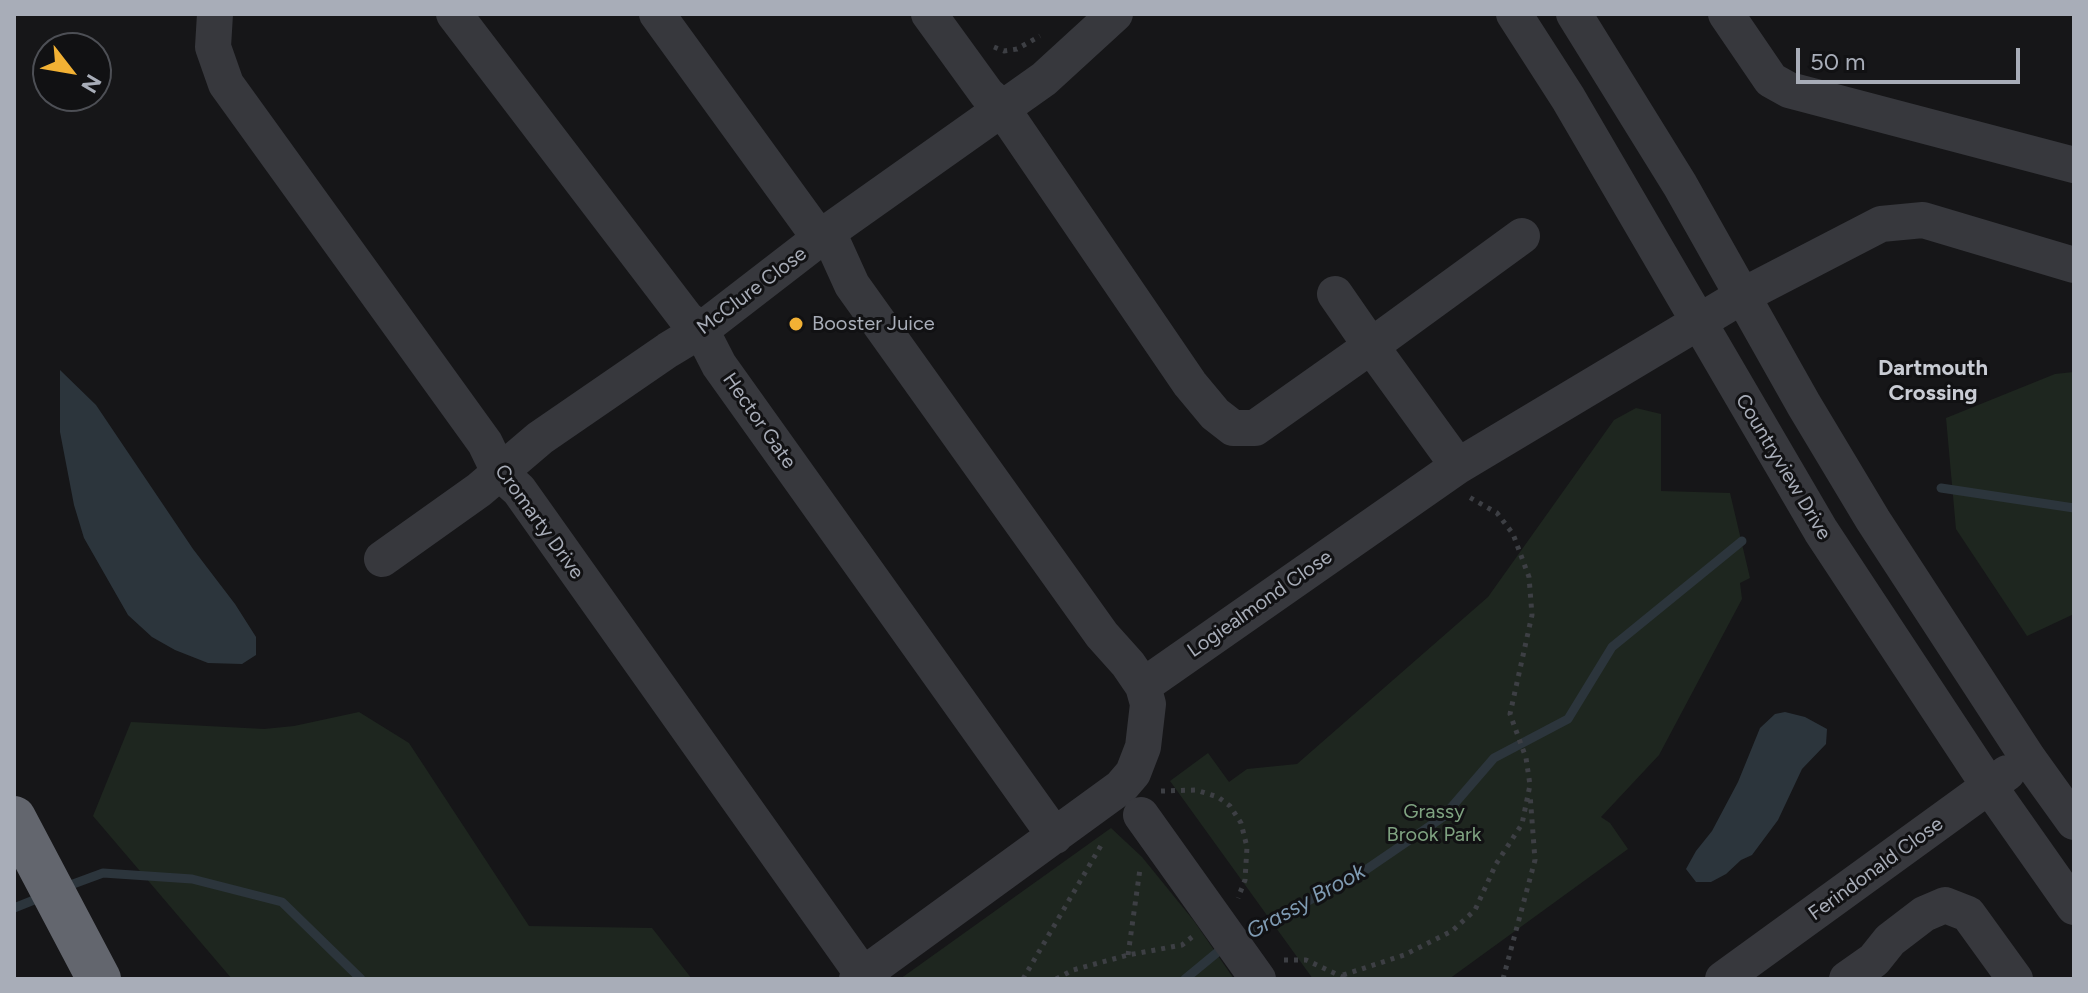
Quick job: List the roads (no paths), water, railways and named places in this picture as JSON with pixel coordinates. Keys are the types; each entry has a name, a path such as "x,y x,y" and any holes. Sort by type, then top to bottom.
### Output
{"highway":[{"path":"17,841 80,947"}],"street":[{"name":"Cromarty Drive","path":"215,14 213,47 226,84 485,443 499,472 519,490 860,977"},
{"name":"Hector Gate","path":"454,14 686,318 701,330 719,365 1055,836"},
{"path":"657,14 813,229 828,232 852,285 1102,635 1143,686 1148,718 1143,747 1124,810"},
{"path":"929,14 987,94 1001,107 1190,384 1215,414 1233,428 1255,428 1522,236"},
{"name":"McClure Close","path":"382,559 479,490 540,438 701,330 828,232 1044,79 1115,14"},
{"name":"Countryview Drive","path":"1514,14 1568,98 1821,531 1989,786 2074,907"},
{"path":"1574,14 1672,172 1866,508 2028,758 2074,822"},
{"path":"1726,14 1771,80 1789,90 2074,165"},
{"name":"Logiealmond Close","path":"1143,686 1462,481 1698,323 1742,296 1881,224 1923,220 2074,265"},
{"path":"1335,294 1462,481"},
{"name":"Ferindonald Close","path":"1723,979 2028,758"},
{"path":"860,977 1055,836 1124,810"},
{"path":"1124,810 1266,970"},
{"path":"1872,973 1890,940 1924,914 1945,905 1968,914 2015,979"}],"waterway":[{"name":"Grassy Brook","path":"1941,488 2074,508"},
{"name":"Grassy Brook","path":"1238,939 1367,869 1443,817 1494,758 1568,719 1612,647 1742,541"},
{"name":"Grassy Brook","path":"65,887 103,873 192,879 282,902 361,979"},
{"name":"Grassy Brook","path":"14,908 44,896"},
{"name":"Grassy Brook","path":"1185,979 1225,946"}],"place":[{"name":"Booster Juice","path":"796,324"}],"district":[{"name":"Dartmouth Crossing","path":"1933,382"}],"park label":[{"name":"Grassy Brook Park","path":"1434,824"}]}
